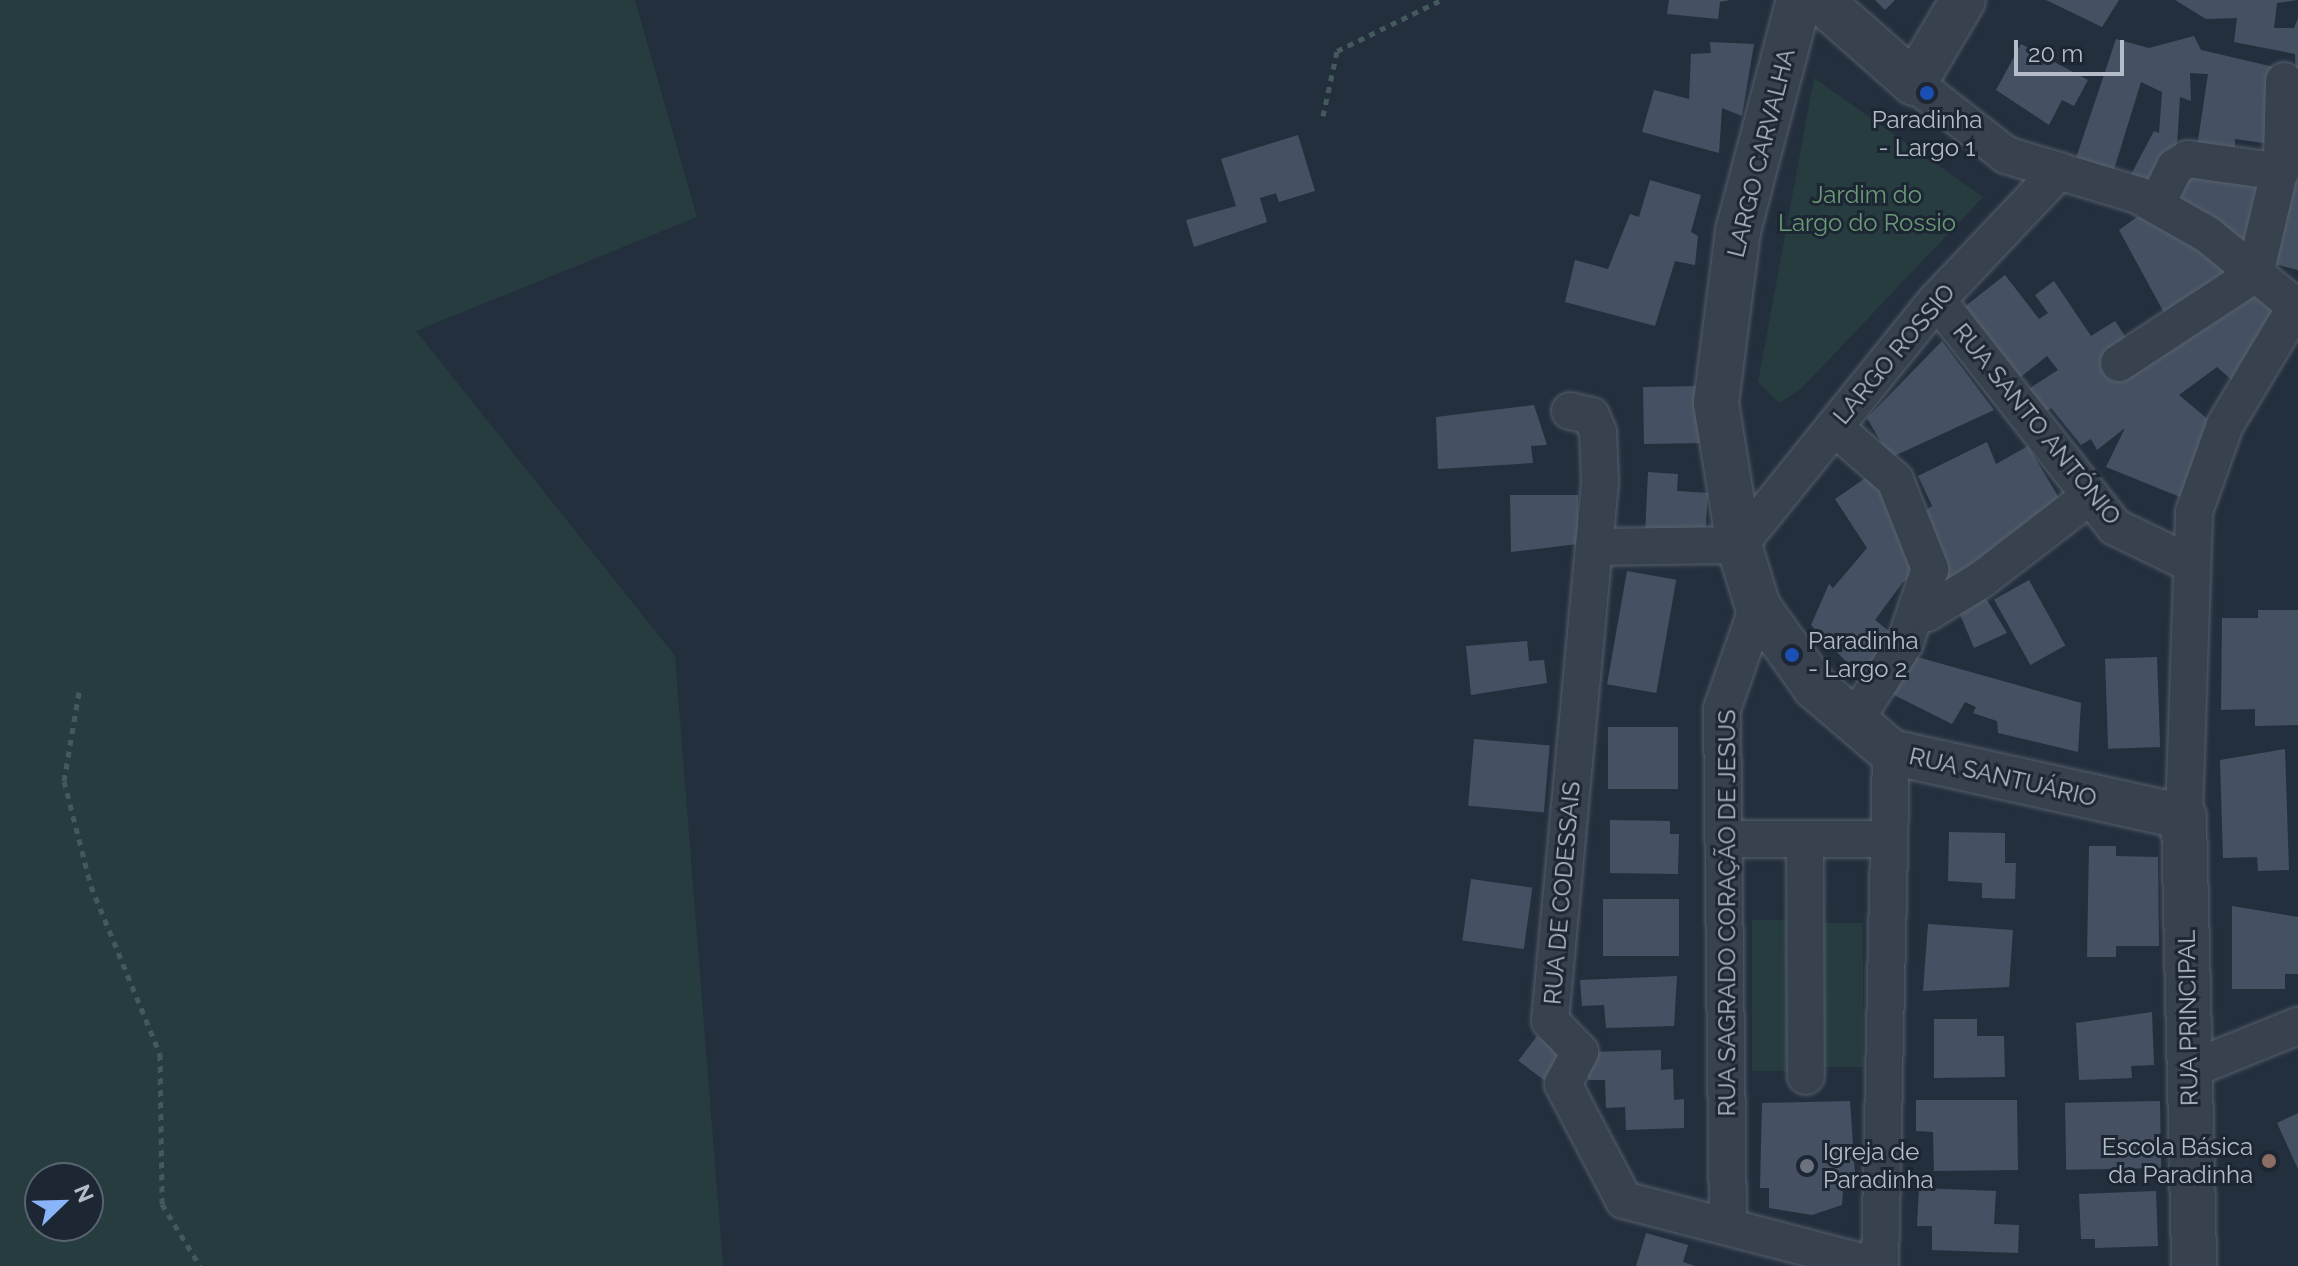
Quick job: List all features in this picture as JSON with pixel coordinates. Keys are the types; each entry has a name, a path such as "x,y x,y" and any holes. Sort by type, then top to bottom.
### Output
{"street":[{"name":"LARGO CARVALHA","path":"1739,545 1716,403 1738,231 1799,0"},
{"path":"1820,0 1914,83 2006,155 2156,205 2208,235 2297,305 2225,425 2194,512 2187,562 2184,817"},
{"path":"1914,83 1963,0"},
{"path":"2119,363 2255,274 2287,164 2284,81"},
{"path":"2156,205 2175,167 2188,159 2287,164"},
{"name":"LARGO ROSSIO","path":"1739,545 1937,300 2059,171"},
{"name":"RUA SANTO ANTÓNIO","path":"1937,300 2115,527 2187,562"},
{"name":"RUA DE CODESSAIS","path":"1570,411 1591,416 1598,432 1594,547 1550,1021 1580,1052 1563,1084 1624,1200 1728,1224 1878,1266"},
{"path":"1834,427 1882,465 1903,495 1930,569 1905,643 1854,721"},
{"path":"1917,608 1927,613 1981,580 2090,496"},
{"path":"1594,547 1739,545"},
{"name":"RUA SANTUÁRIO","path":"1739,545 1758,607 1815,687 1891,752 2184,817"},
{"name":"RUA SAGRADO CORAÇÃO DE JESUS","path":"1728,1224 1722,709 1758,607"},
{"path":"1878,1266 1891,752"},
{"name":"RUA PRINCIPAL","path":"2184,817 2194,1266"},
{"path":"1723,839 1889,839"},
{"path":"1805,839 1806,1076"},
{"path":"2189,1070 2298,1026"}],"path":[{"path":"1323,116 1337,51 1441,0"},
{"path":"79,692 64,781 91,886 160,1054 162,1204 200,1266"}],"green space":[{"path":"0,0 635,0 697,217 416,331 675,656 723,1266 0,1266"},
{"name":"Jardim do Largo do Rossio","path":"1814,78 1983,197 1801,389 1779,403 1758,382"},
{"path":"1752,920 1795,920 1795,1071 1752,1071"},
{"path":"1818,923 1863,923 1863,1067 1818,1067"}],"building":[{"path":"1669,0 1730,0 1720,2 1718,19 1667,14"},
{"path":"1875,0 1895,0 1885,10"},
{"path":"2046,0 2119,0 2102,27"},
{"path":"2175,0 2298,0 2277,3 2274,28 2294,28 2298,18 2298,130 2295,54 2234,42 2237,18 2206,19"},
{"path":"2194,36 2201,50 2274,67 2277,145 2235,139 2235,158 2197,147 2208,74 2190,73 2191,101 2180,97 2177,145 2161,177 2127,182 2154,131 2159,133 2162,92 2141,82 2112,176 2075,161 2116,39 2149,48"},
{"path":"1710,42 1754,44 1742,116 1722,108 1719,153 1642,132 1654,90 1689,99 1691,54 1711,53"},
{"path":"2021,44 2088,80 2074,106 2062,100 2049,125 1996,90"},
{"path":"1298,135 1315,191 1279,202 1276,193 1260,198 1267,222 1194,247 1186,220 1236,206 1221,159"},
{"path":"2184,164 2274,178 2254,253 2206,224 2212,215 2178,204"},
{"path":"2285,177 2298,180 2298,270 2267,262"},
{"path":"1650,180 1701,195 1691,232 1698,236 1695,265 1675,261 1655,326 1565,302 1575,260 1608,269 1630,214 1639,217"},
{"path":"2137,217 2155,217 2164,231 2175,228 2205,241 2231,281 2168,320 2119,230"},
{"path":"2005,275 2039,319 2048,313 2035,295 2054,281 2091,336 2115,321 2133,348 2247,286 2277,316 2234,382 2217,367 2179,395 2210,421 2180,497 2106,467 2125,428 2097,450 2091,439 2081,445 2051,408 2042,414 2027,390 2058,370 2047,356 2018,379 1963,308"},
{"path":"1942,341 1994,410 1890,458 1867,418"},
{"path":"1703,386 1704,443 1644,444 1643,387"},
{"path":"1534,405 1547,445 1531,446 1533,463 1438,469 1436,417"},
{"path":"1987,442 1996,464 2028,446 2062,503 1944,598 1915,518 1932,506 1918,476"},
{"path":"1877,470 1927,567 1903,582 1875,620 1894,635 1860,676 1811,625 1829,584 1833,588 1867,548 1835,499"},
{"path":"1648,472 1678,474 1677,491 1708,493 1705,539 1645,535"},
{"path":"1510,495 1578,495 1578,544 1511,552"},
{"path":"1627,571 1676,580 1656,693 1607,684"},
{"path":"2029,580 2065,646 2030,665 1994,599"},
{"path":"1981,590 2007,633 1974,648 1956,605"},
{"path":"2258,610 2298,610 2298,725 2255,726 2255,709 2221,710 2222,618 2258,618"},
{"path":"1527,641 1529,661 1544,660 1547,683 1471,695 1466,646"},
{"path":"1903,653 2081,703 2078,752 1998,733 1997,721 1973,713 1976,707 1965,702 1952,724 1884,690"},
{"path":"2157,657 2160,747 2108,749 2105,659"},
{"path":"1608,727 1678,727 1678,789 1608,789"},
{"path":"1474,739 1550,746 1544,812 1468,806"},
{"path":"2285,749 2289,870 2258,871 2257,857 2223,858 2220,760"},
{"path":"1610,820 1670,821 1670,834 1679,834 1678,874 1610,873"},
{"path":"1949,832 2005,833 2005,863 2016,863 2015,899 1982,898 1982,883 1948,881"},
{"path":"2089,846 2116,846 2116,856 2158,857 2159,946 2116,946 2116,957 2087,957"},
{"path":"1471,879 1532,888 1524,949 1462,940"},
{"path":"1603,899 1679,899 1679,956 1603,956"},
{"path":"2232,906 2298,917 2298,974 2285,974 2285,989 2232,989"},
{"path":"1928,924 2013,930 2009,987 1923,991"},
{"path":"1677,976 1674,1026 1606,1028 1604,1005 1582,1006 1580,980"},
{"path":"2152,1012 2154,1065 2131,1066 2132,1078 2079,1080 2076,1023"},
{"path":"1934,1019 1977,1019 1977,1036 2004,1036 2005,1077 1934,1078"},
{"path":"1537,1036 1568,1059 1549,1084 1518,1061"},
{"path":"1661,1050 1661,1070 1673,1069 1674,1100 1684,1099 1684,1128 1626,1130 1625,1107 1606,1108 1605,1080 1588,1080 1588,1052"},
{"path":"1916,1100 2017,1100 2018,1170 1934,1171 1933,1132 1916,1131"},
{"name":"Igreja de Paradinha","path":"1850,1101 1856,1188 1843,1189 1842,1205 1812,1215 1769,1208 1769,1188 1760,1188 1762,1103"},
{"path":"2160,1101 2161,1168 2066,1170 2065,1103"},
{"path":"2298,1113 2298,1169 2277,1123"},
{"path":"1919,1188 1996,1191 1994,1224 2019,1225 2018,1253 1932,1250 1932,1226 1917,1226"},
{"path":"2156,1191 2158,1246 2095,1248 2095,1239 2081,1239 2079,1194"},
{"path":"1646,1233 1688,1245 1683,1262 1695,1266 1636,1266"}],"place":[{"name":"Paradinha - Largo 1","path":"1927,93"},
{"name":"Paradinha - Largo 2","path":"1792,655"},
{"name":"Escola Básica da Paradinha","path":"2269,1161"},
{"name":"Igreja de Paradinha","path":"1807,1166"}]}
